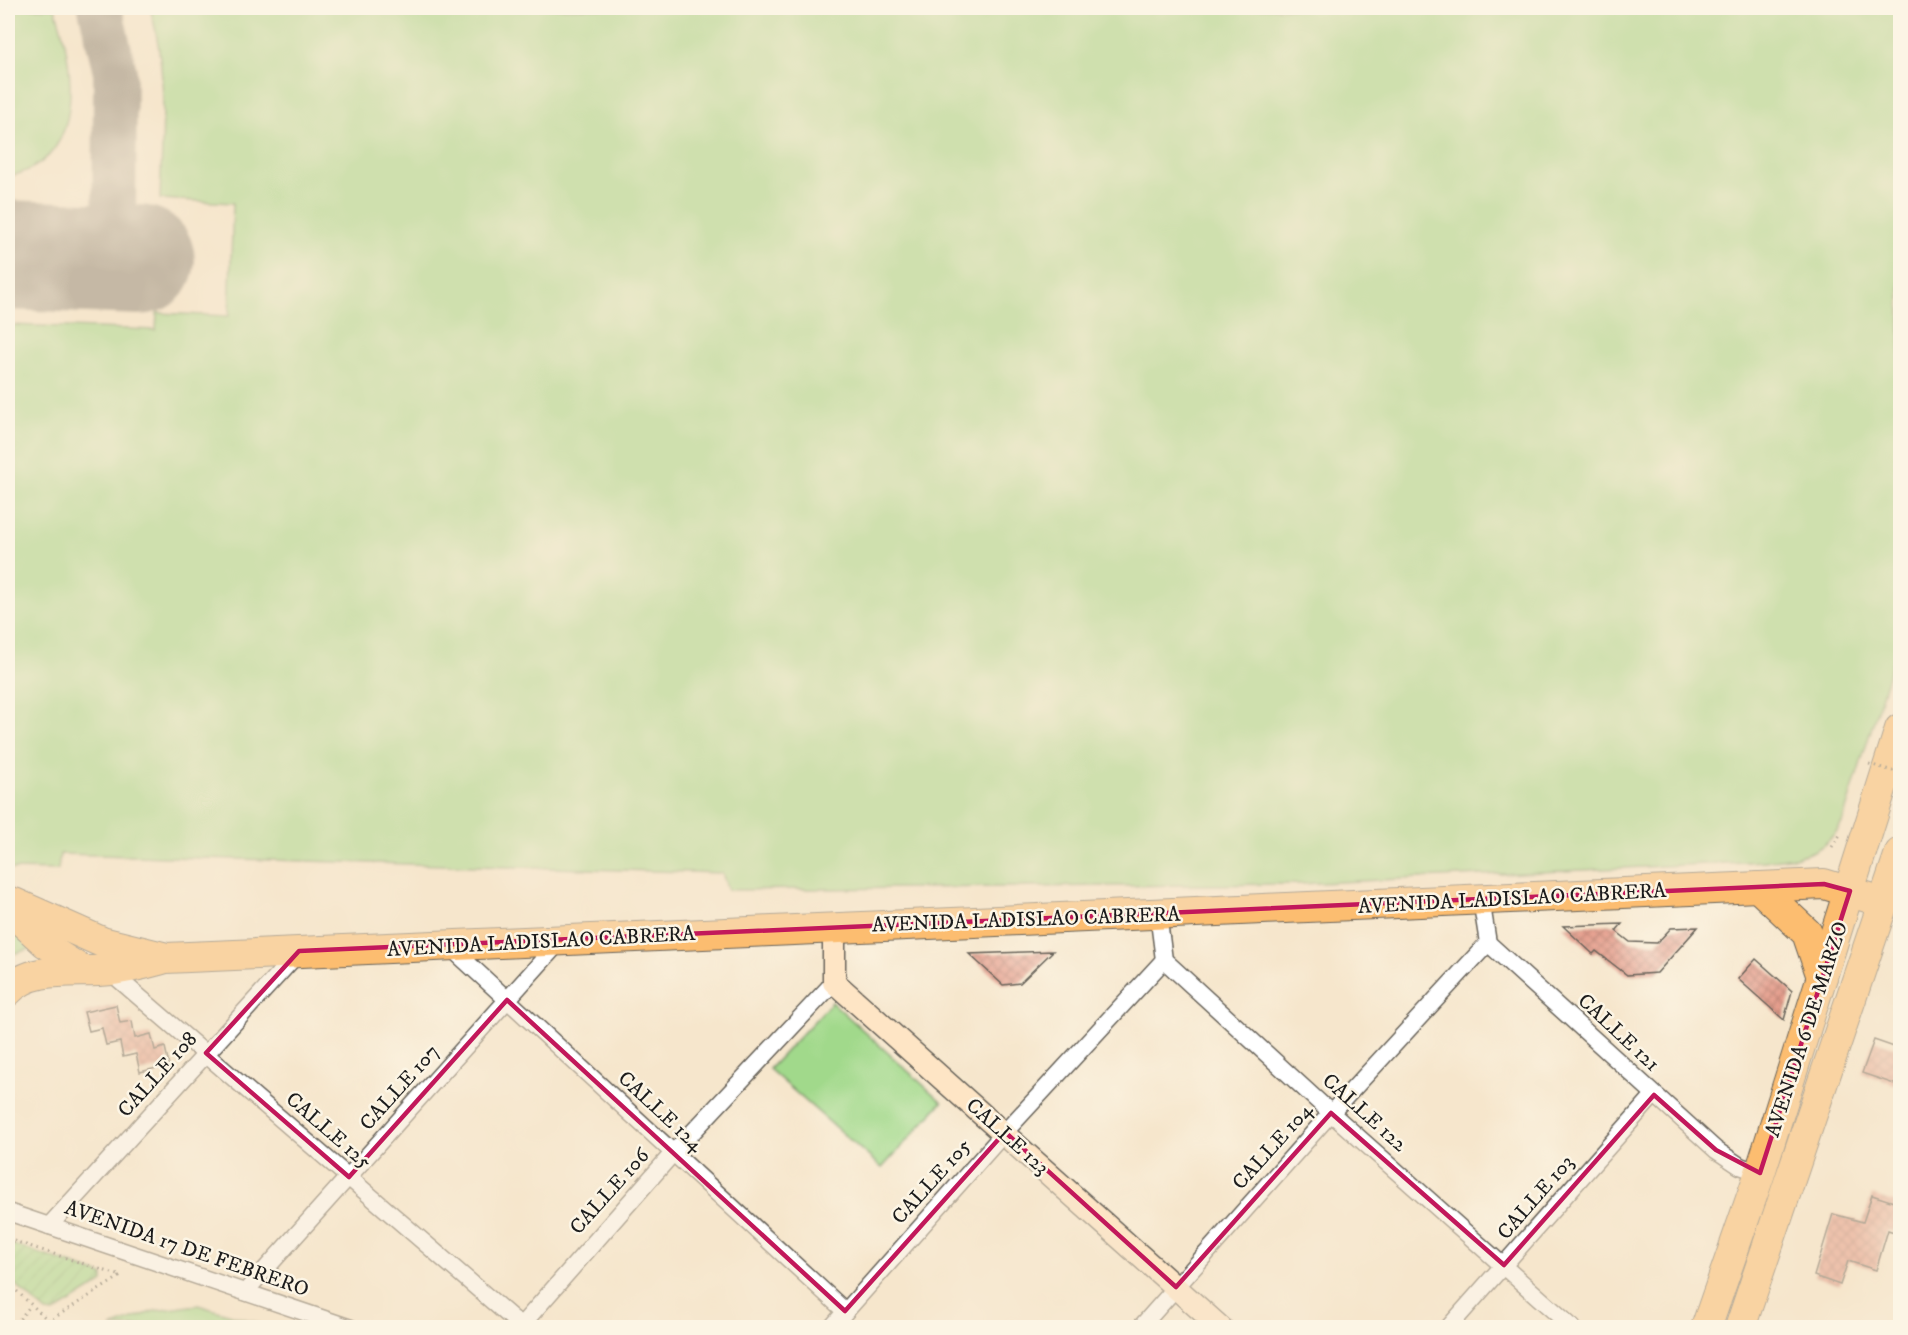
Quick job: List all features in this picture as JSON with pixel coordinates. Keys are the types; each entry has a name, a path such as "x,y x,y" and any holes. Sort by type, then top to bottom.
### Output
{"highway":[{"name":"AVENIDA 6 DE MARZO","path":"1706,1328 1760,1173 1900,729"},
{"name":"AVENIDA 6 DE MARZO","path":"1740,1328 1892,904 1900,853"},
{"name":"AVENIDA LADISLAO CABRERA","path":"11,985 37,974 134,967 166,958 1824,884 1892,904"},
{"path":"1758,887 1806,933 1822,977"},
{"name":"AVENIDA LADISLAO CABRERA","path":"8,904 14,903 102,942 166,958"}],"main road":[{"path":"8,911 44,944 97,971"}],"street":[{"path":"1481,899 1488,943"},
{"path":"1158,913 1164,960"},
{"path":"834,927 834,982"},
{"name":"CALLE 107","path":"245,1292 562,940"},
{"name":"CALLE 121","path":"1488,943 1716,1150 1740,1166 1760,1173"},
{"name":"CALLE 104","path":"1140,1328 1331,1113 1488,943"},
{"name":"CALLE 124","path":"447,945 845,1311"},
{"name":"CALLE 108","path":"49,1226 299,951"},
{"name":"CALLE 122","path":"1164,960 1331,1113 1573,1328"},
{"name":"CALLE 105","path":"831,1328 1005,1132 1164,960"},
{"name":"CALLE 125","path":"97,971 206,1053 519,1326"},
{"name":"CALLE 123","path":"834,982 1005,1132 1221,1328"},
{"name":"CALLE 106","path":"519,1326 673,1153 834,982"},
{"name":"CALLE 103","path":"1448,1328 1654,1095"},
{"name":"AVENIDA 17 DE FEBRERO","path":"8,1212 351,1328"}],"path":[{"path":"1869,764 1900,773"},
{"path":"8,1239 121,1276 49,1320 42,1328"},
{"path":"8,1283 49,1320"},
{"path":"12,1328 31,1305"}],"highlighted area":[{"path":"1824,884 1850,891 1760,1173 1716,1150 1654,1095 1504,1265 1331,1113 1176,1287 1005,1132 845,1311 507,1000 349,1177 206,1053 299,951"}],"green space":[{"path":"8,8 55,8 66,48 70,94 68,116 61,136 50,153 31,169 8,176"},
{"path":"150,8 1900,8 1900,637 1842,823 1827,843 1810,853 1765,861 1299,884 728,890 722,873 60,854 58,870 8,869 8,325 156,330 157,313 229,316 233,203 160,199 162,79 156,32"},
{"path":"8,929 25,937 34,948 8,955"},
{"path":"832,1002 942,1102 882,1168 769,1069"},
{"path":"8,1243 103,1275 103,1282 54,1313 46,1312 8,1278"},
{"path":"198,1305 257,1323 261,1327 111,1327 154,1311"}],"building":[{"path":"1622,924 1616,931 1630,942 1657,943 1671,928 1698,927 1657,973 1627,975 1596,951 1593,954 1563,926"},
{"path":"1053,951 1020,983 1003,985 969,954"},
{"path":"1756,959 1792,991 1784,1020 1738,979"},
{"path":"116,1005 120,1023 132,1021 135,1038 151,1034 155,1050 165,1047 169,1065 140,1072 136,1054 123,1057 120,1042 106,1045 102,1028 89,1031 84,1012"},
{"path":"1874,1040 1900,1049 1900,1086 1862,1073"},
{"path":"1872,1195 1900,1204 1900,1234 1888,1230 1876,1270 1848,1261 1840,1285 1814,1276 1833,1214 1863,1222"}],"taxiway":[{"path":"100,8 115,72 114,259"}],"runway":[{"path":"8,255 140,260"}]}
